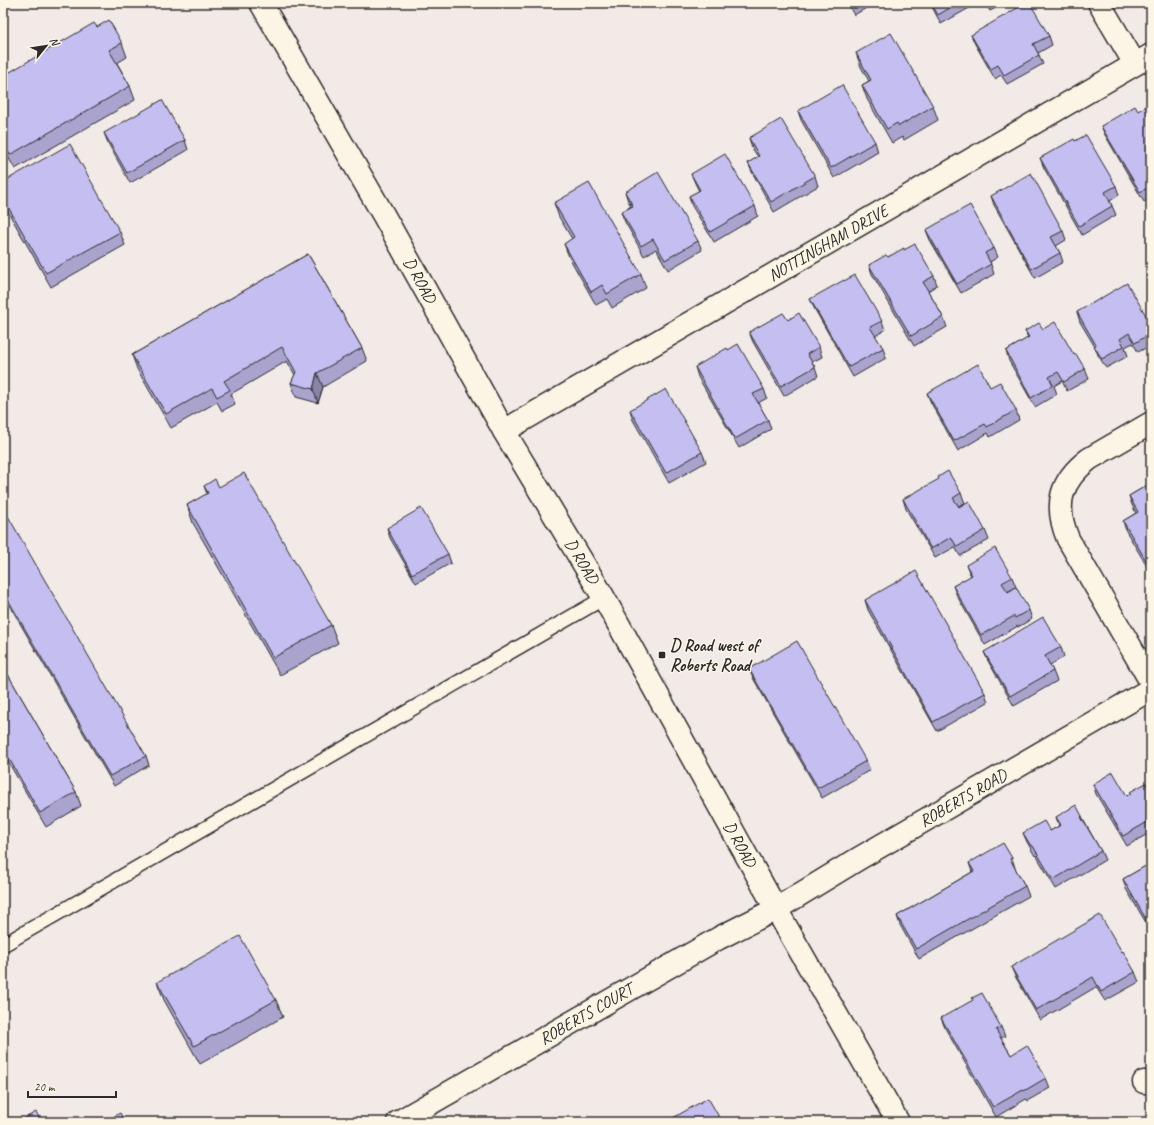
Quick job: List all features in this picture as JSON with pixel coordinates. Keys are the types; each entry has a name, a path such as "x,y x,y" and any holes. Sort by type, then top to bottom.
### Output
{"street":[{"name":"D ROAD","path":"261,3 380,210 504,431 604,598 776,909 898,1122"},
{"path":"1099,3 1143,59"},
{"name":"NOTTINGHAM DRIVE","path":"504,431 1143,59"},
{"path":"1151,423 1089,459 1080,466 1066,485 1062,496 1060,511 1062,526 1068,539 1151,682"},
{"name":"ROBERTS ROAD","path":"776,909 858,859 1151,689"},
{"name":"ROBERTS COURT","path":"398,1122 719,938 776,909"}],"lane":[{"path":"3,945 604,598"}],"building":[{"path":"931,3 958,3 938,15"},
{"path":"1026,3 1030,3 1049,36 1033,44 1039,55 1004,75 998,65 991,69 971,35"},
{"path":"109,20 122,43 109,50 130,86 10,155 3,143 3,76 94,23 97,27"},
{"path":"891,33 933,106 899,126 897,123 887,129 862,85 871,80 856,53"},
{"path":"842,85 875,142 831,168 798,111"},
{"path":"162,100 185,140 127,173 104,133"},
{"path":"1150,104 1151,186 1140,192 1101,126 1135,106 1138,111"},
{"path":"781,119 815,176 771,202 748,163 759,156 749,138"},
{"path":"1086,135 1116,186 1105,192 1112,206 1079,226 1040,158 1074,139 1075,141"},
{"path":"70,144 120,232 46,273 3,198 3,182"},
{"path":"725,154 755,206 710,232 689,196 700,190 691,174"},
{"path":"658,172 698,241 665,260 653,239 641,246 621,212 633,206 625,192"},
{"path":"1031,173 1063,231 1051,237 1060,253 1031,269 991,196"},
{"path":"589,183 641,274 607,294 602,285 591,292 564,244 574,237 554,203"},
{"path":"970,205 994,248 985,253 991,264 957,284 926,230"},
{"path":"915,244 934,276 923,282 943,317 911,336 869,265 886,255 888,257"},
{"path":"308,254 362,348 317,373 313,389 291,383 296,372 282,347 224,381 230,390 217,397 212,388 166,414 132,355"},
{"path":"855,275 882,321 870,327 883,348 849,367 810,299"},
{"path":"1127,283 1151,324 1151,333 1135,343 1129,333 1120,339 1124,346 1102,359 1094,346 1096,345 1077,312"},
{"path":"783,313 788,320 799,313 819,347 807,354 815,367 781,386 749,332"},
{"path":"1055,322 1074,355 1076,354 1085,369 1064,382 1058,372 1049,377 1053,385 1031,398 1006,351 1029,337 1025,331 1039,323 1043,329"},
{"path":"738,344 764,389 753,394 768,420 735,439 695,367 727,348 728,350"},
{"path":"978,364 990,387 1000,382 1016,410 987,427 985,424 954,441 927,393"},
{"path":"666,389 702,452 666,473 630,410"},
{"path":"948,471 961,493 953,498 959,507 969,501 985,530 957,547 951,537 931,549 903,499 939,479 938,477"},
{"path":"244,473 331,625 273,658 187,505 208,493 204,486 215,479 219,487"},
{"path":"1151,483 1151,562 1148,564 1123,521 1138,512 1129,496"},
{"path":"421,508 448,554 412,574 387,528"},
{"path":"5,511 146,756 110,776 3,591 3,513"},
{"path":"995,548 1012,577 1002,583 1008,592 1016,587 1029,610 1015,618 1014,616 981,635 953,586 972,575 966,565"},
{"path":"916,571 985,693 933,722 865,600"},
{"path":"1043,617 1061,647 1045,656 1053,671 1010,696 984,652"},
{"path":"797,641 866,761 818,788 749,669"},
{"path":"3,666 76,792 40,813 3,748"},
{"path":"1113,772 1127,796 1131,793 1130,792 1146,783 1151,790 1151,820 1123,836 1093,784"},
{"path":"1076,805 1082,816 1081,817 1101,851 1053,880 1033,846 1031,846 1023,833 1044,821 1050,831 1061,825 1056,817"},
{"path":"1003,843 1025,886 916,949 897,916 974,871 969,863"},
{"path":"1151,863 1151,928 1123,879"},
{"path":"1100,915 1135,972 1101,992 1093,977 1036,1010 1011,967"},
{"path":"240,936 276,1000 194,1046 157,982"},
{"path":"982,993 1001,1027 996,1030 1011,1055 1027,1045 1046,1078 993,1107 941,1018 973,1000 972,998"},
{"path":"708,1098 722,1122 666,1122"},
{"path":"36,1112 42,1122 18,1122"},
{"path":"120,1113 125,1122 104,1122"}],"place":[{"name":"D Road west of Roberts Road","path":"662,655"}]}
